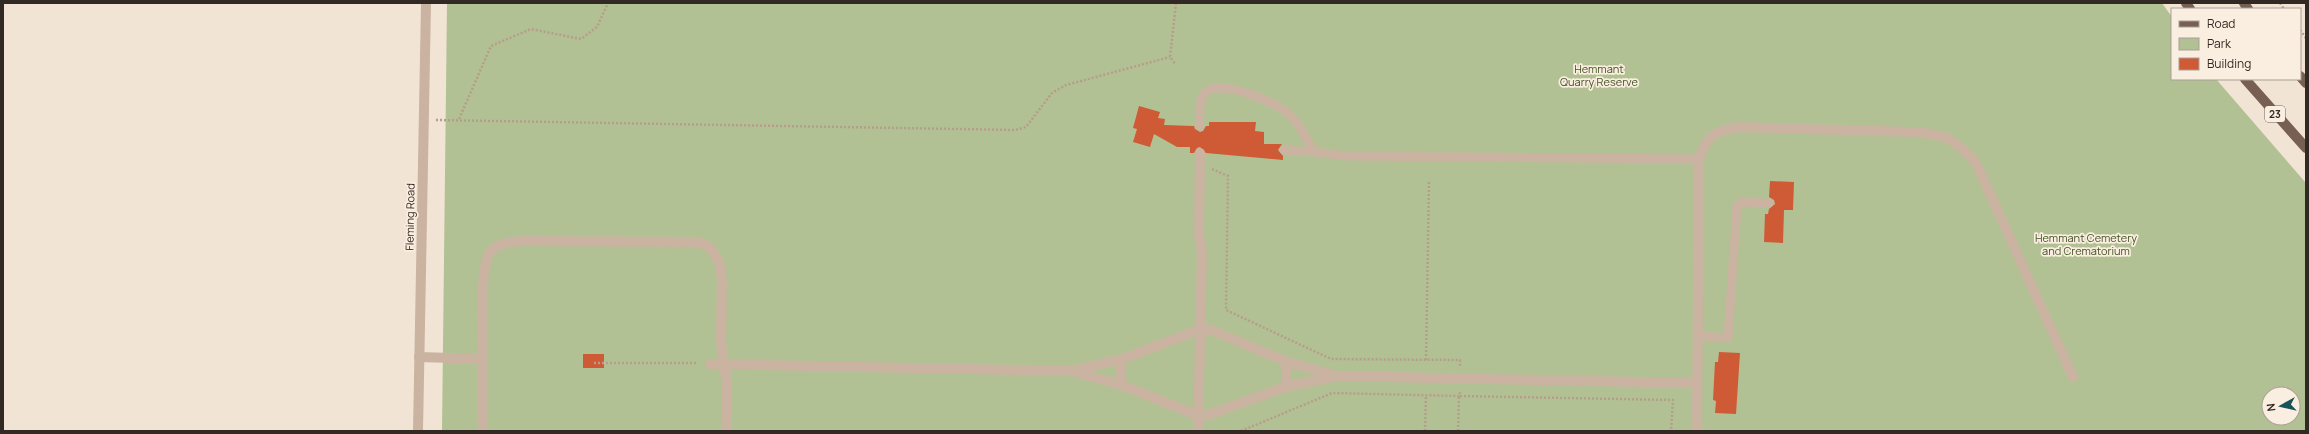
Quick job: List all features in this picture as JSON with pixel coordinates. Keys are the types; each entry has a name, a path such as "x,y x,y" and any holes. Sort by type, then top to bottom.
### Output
{"main road":[{"name":"23","path":"2246,80 2306,148"}],"street":[{"name":"Fleming Road","path":"418,431 426,3"},
{"path":"1697,431 1699,159 1704,144 1716,132 1737,127 1914,132 1939,135 1958,143 1976,164 2073,377"},
{"path":"1198,431 1201,329 1200,153"},
{"path":"482,431 484,266 491,251 503,243 521,240 696,242 710,247 718,261 722,278 721,342 727,385 727,431"},
{"path":"1071,371 1122,359 1201,329 1210,330 1284,361 1337,376"},
{"path":"419,357 482,359"},
{"path":"1122,359 1120,372 1122,385"},
{"path":"1284,361 1287,374 1284,387"},
{"path":"710,364 1071,371 1122,385 1199,416 1208,416 1284,387 1337,376 1697,383"}],"lane":[{"path":"1200,126 1200,103 1204,94 1216,87 1229,88 1257,97 1291,116 1315,152"},
{"path":"1284,150 1346,156 1699,159"},
{"path":"1697,336 1728,338 1737,206 1741,202 1769,203"}],"path":[{"path":"459,119 491,46 531,29 581,38 597,26 608,3"},
{"path":"1176,3 1170,57 1176,65"},
{"path":"424,119 1015,130 1026,127 1052,93 1066,85 1170,57"},
{"path":"1200,168 1216,169 1228,176 1226,310 1331,358 1460,360 1458,431"},
{"path":"1426,360 1429,181"},
{"path":"594,363 710,364"},
{"path":"1241,431 1332,393 1672,400 1671,431"},
{"path":"1425,431 1426,395"}],"green space":[{"name":"Hemmant Cemetery and Crematorium","path":"447,3 2162,3 2171,16 2171,80 2217,80 2306,183 2306,431 442,431"}],"building":[{"path":"1139,106 1160,112 1158,118 1165,119 1164,125 1194,126 1195,129 1200,132 1203,131 1206,126 1209,126 1209,122 1256,122 1255,131 1264,132 1264,144 1282,144 1278,150 1283,156 1283,160 1206,153 1200,147 1197,148 1194,153 1190,153 1190,147 1177,147 1154,134 1150,147 1133,142 1137,129 1133,128"},
{"path":"1770,181 1794,182 1793,210 1784,210 1783,243 1764,242 1765,214 1768,214 1769,209 1775,204 1774,200 1769,197"},
{"path":"1719,352 1740,353 1736,414 1715,413 1716,401 1713,400 1715,362 1718,362"},
{"path":"583,354 604,354 604,368 583,368"}],"park label":[{"name":"Hemmant Quarry Reserve","path":"1599,75"}]}
